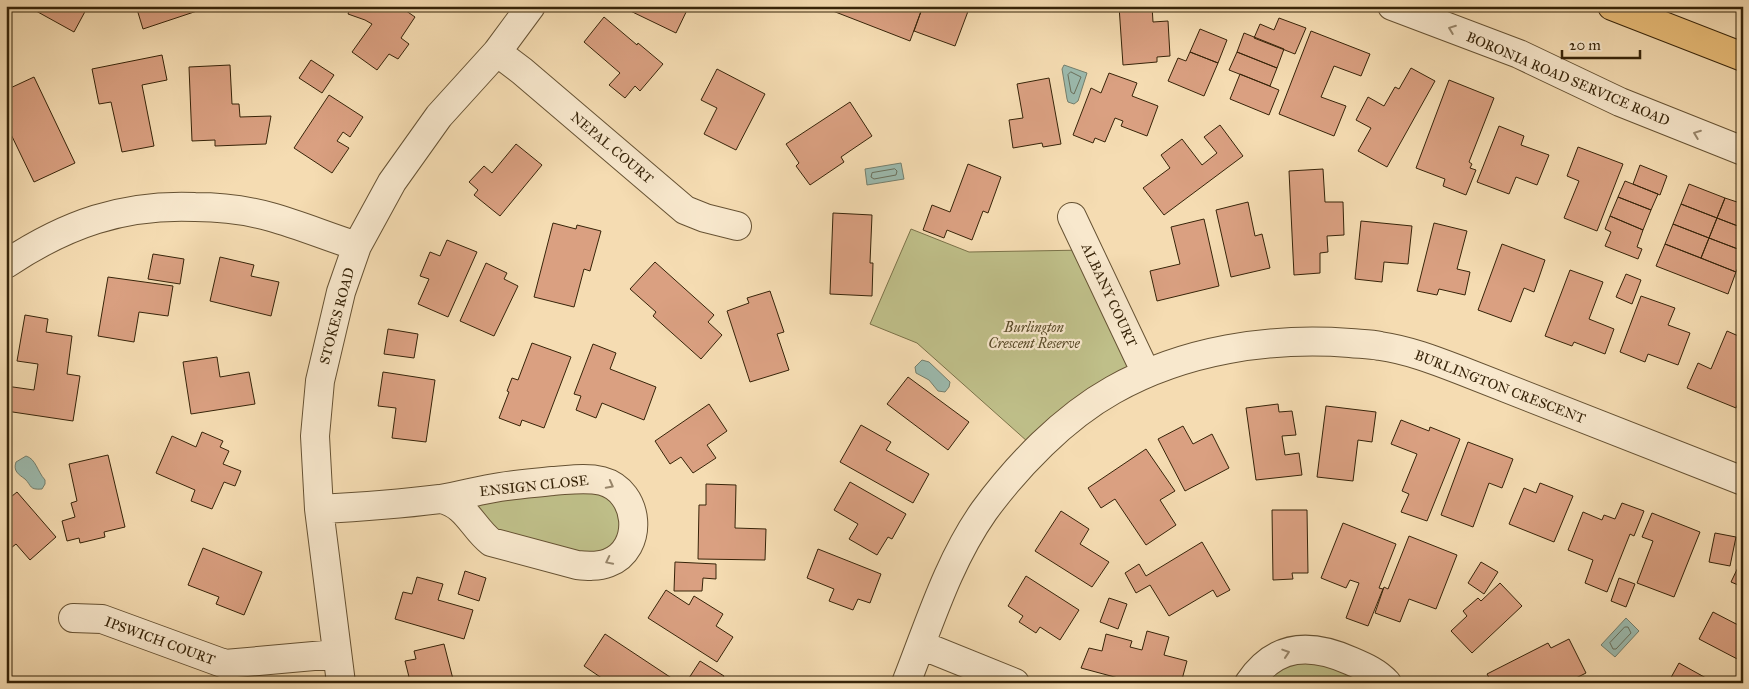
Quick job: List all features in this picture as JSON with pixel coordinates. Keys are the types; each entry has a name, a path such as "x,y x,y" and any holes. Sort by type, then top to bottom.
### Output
{"main road":[{"path":"1612,6 1743,57"}],"street":[{"name":"STOKES ROAD","path":"341,683 319,509 315,436 320,381 334,317 357,246 392,182 439,116 497,52 531,6"},
{"name":"BORONIA ROAD SERVICE ROAD","path":"1392,6 1519,54 1620,102 1743,152"},
{"name":"NEPAL COURT","path":"497,52 685,210 705,218 737,226"},
{"path":"6,264 43,241 98,217 141,208 168,206 214,207 269,216 357,246"},
{"name":"ALBANY COURT","path":"1072,217 1146,373"},
{"name":"BURLINGTON CRESCENT","path":"906,683 958,555 984,512 1013,475 1043,444 1077,414 1111,391 1146,373 1200,355 1288,342 1335,342 1380,346 1421,356 1460,370 1743,481"},
{"name":"ENSIGN CLOSE","path":"319,509 442,499 499,487 592,479 605,482 616,488 625,497 632,508 634,522 627,547 620,555 608,563 592,566 577,565 492,542 483,535 459,506 442,499"},
{"name":"IPSWICH COURT","path":"73,618 102,619 224,664 336,654"},
{"path":"921,645 1015,683"},
{"path":"1249,683 1268,661 1282,654 1313,648 1334,653 1378,673 1387,683"}],"green space":[{"name":"Burlington Crescent Reserve","path":"911,229 969,252 1087,250 1146,373 1037,450 917,343 870,324"},
{"path":"577,479 625,497 620,555 505,546 459,506"},
{"path":"1282,654 1387,683 1249,683"}],"water":[{"path":"1064,65 1087,73 1078,101 1074,104 1068,102 1067,99 1062,69"},
{"path":"901,163 904,179 867,185 865,169"},
{"path":"922,360 929,362 950,382 945,392 938,391 929,380 916,373 915,367"},
{"path":"26,456 34,463 45,480 42,489 31,487 16,470 16,462"},
{"path":"1626,618 1639,631 1615,657 1601,645"}],"building":[{"path":"27,6 88,6 74,32"},
{"path":"136,6 212,6 143,29"},
{"path":"351,6 399,6 415,17 401,38 409,44 398,59 389,54 377,70 352,52 372,24 348,14"},
{"path":"620,6 689,6 676,33"},
{"path":"820,6 923,6 910,41"},
{"path":"923,6 970,6 955,46 914,31"},
{"path":"1119,6 1152,6 1153,22 1168,21 1170,56 1157,57 1157,62 1123,65"},
{"path":"604,17 663,64 640,91 635,86 625,98 609,85 620,73 584,42"},
{"path":"1279,18 1306,28 1295,54 1254,38 1260,24 1274,30"},
{"path":"1200,29 1227,40 1218,63 1190,52"},
{"path":"1311,31 1370,54 1361,76 1334,66 1321,97 1346,106 1334,136 1279,114"},
{"path":"1244,33 1284,49 1277,68 1237,52"},
{"path":"1190,52 1218,63 1204,96 1168,81 1178,58 1186,61"},
{"path":"1237,52 1277,68 1270,86 1229,70"},
{"path":"162,55 167,80 142,85 154,146 122,152 111,102 99,104 92,69"},
{"path":"311,60 334,75 322,93 299,78"},
{"path":"230,65 232,104 239,104 240,117 271,116 266,144 215,146 215,140 192,141 189,67"},
{"path":"1411,68 1435,81 1387,167 1358,151 1371,128 1356,120 1368,97 1384,106 1395,87 1399,89"},
{"path":"717,69 765,94 736,150 704,134 717,108 701,100"},
{"path":"1109,73 1137,83 1132,96 1158,106 1147,136 1121,126 1123,121 1115,118 1105,142 1095,138 1093,143 1073,135 1091,88 1101,93"},
{"path":"1240,74 1279,90 1269,115 1230,99"},
{"path":"34,77 75,163 34,182 6,124 6,112 11,109 6,99 6,90"},
{"path":"1049,78 1061,144 1043,147 1042,143 1013,148 1009,120 1023,118 1017,84"},
{"path":"1449,80 1494,98 1469,162 1472,164 1470,168 1476,170 1466,195 1443,186 1445,179 1416,168"},
{"path":"329,95 363,117 350,137 343,132 337,141 349,148 332,173 294,148"},
{"path":"850,102 872,136 841,157 844,162 810,185 796,166 799,163 786,144"},
{"path":"1220,125 1243,156 1164,215 1143,188 1170,168 1161,155 1182,139 1202,165 1217,153 1204,137"},
{"path":"1499,126 1524,136 1521,145 1549,155 1537,185 1516,177 1509,194 1477,182"},
{"path":"516,144 542,165 500,216 474,195 478,190 469,182 484,166 492,173"},
{"path":"1578,147 1623,164 1597,231 1564,218 1579,181 1567,176"},
{"path":"968,164 1001,177 988,213 983,211 972,240 947,230 944,238 923,230 932,205 950,212"},
{"path":"1640,165 1667,176 1660,195 1633,184"},
{"path":"1323,169 1325,202 1343,202 1344,235 1327,236 1328,252 1320,253 1320,273 1294,275 1289,171"},
{"path":"1625,181 1658,194 1651,210 1618,197"},
{"path":"1689,184 1725,198 1717,218 1681,204"},
{"path":"1618,197 1651,210 1643,230 1610,216"},
{"path":"1725,198 1743,204 1743,228 1717,218"},
{"path":"1248,202 1255,236 1262,234 1270,268 1231,277 1216,210"},
{"path":"1681,204 1717,218 1709,238 1673,224"},
{"path":"833,213 872,215 870,263 873,263 872,296 830,294"},
{"path":"1610,216 1643,230 1637,247 1642,249 1638,259 1605,246 1611,232 1605,229"},
{"path":"1717,218 1743,228 1743,251 1709,238"},
{"path":"1204,219 1219,286 1157,301 1150,271 1180,264 1171,227"},
{"path":"1361,221 1412,226 1408,264 1384,262 1382,282 1355,279"},
{"path":"553,223 576,229 577,225 601,231 590,271 584,269 574,307 534,297"},
{"path":"1434,223 1467,231 1457,269 1470,272 1465,295 1439,289 1437,295 1417,291"},
{"path":"1673,224 1709,238 1701,258 1665,244"},
{"path":"1709,238 1743,251 1743,256 1736,272 1701,258"},
{"path":"447,240 477,252 448,317 418,304 429,279 420,276 430,252 440,256"},
{"path":"1502,244 1545,260 1534,292 1524,288 1511,322 1478,310"},
{"path":"1665,244 1736,272 1728,294 1656,266"},
{"path":"153,254 184,259 180,284 148,279"},
{"path":"220,257 254,265 251,276 279,282 271,316 210,301"},
{"path":"655,262 714,315 708,322 722,335 701,359 653,316 656,312 630,289"},
{"path":"486,263 507,273 504,279 518,286 494,336 460,321"},
{"path":"1570,270 1603,282 1589,319 1614,329 1605,354 1574,342 1572,346 1545,336"},
{"path":"1626,274 1641,280 1632,304 1616,297"},
{"path":"108,277 173,286 168,316 139,312 134,342 98,336"},
{"path":"770,291 784,332 777,334 789,370 750,382 727,311 749,303 747,298"},
{"path":"1641,296 1675,308 1668,325 1690,333 1678,365 1648,354 1645,362 1620,352"},
{"path":"25,315 48,319 46,332 72,336 67,374 80,376 73,421 6,411 6,386 34,390 38,364 17,361"},
{"path":"388,329 418,334 414,358 384,354"},
{"path":"1727,331 1743,338 1743,391 1736,408 1687,388 1698,363 1711,369"},
{"path":"532,343 571,357 544,428 522,420 520,426 499,418 512,378 518,380"},
{"path":"593,344 616,353 610,369 656,387 644,420 602,403 596,418 576,410 581,396 574,394"},
{"path":"217,357 220,377 249,372 255,404 191,414 183,362"},
{"path":"383,372 435,380 426,442 392,438 396,408 378,406"},
{"path":"908,377 969,422 948,450 887,404"},
{"path":"709,404 727,431 707,445 716,458 693,473 681,457 670,464 655,441"},
{"path":"1278,404 1279,412 1292,411 1296,435 1282,436 1285,455 1299,453 1302,475 1256,480 1246,408"},
{"path":"1326,406 1376,412 1372,442 1358,440 1353,481 1317,477"},
{"path":"1401,420 1429,431 1430,427 1460,439 1427,521 1401,512 1409,494 1402,491 1417,454 1391,444"},
{"path":"861,425 891,442 886,450 929,474 913,503 840,462"},
{"path":"1183,426 1193,444 1212,434 1229,468 1185,491 1158,439"},
{"path":"202,432 223,441 220,447 229,451 223,464 241,471 235,486 224,482 212,509 191,501 195,490 156,473 172,436 196,447"},
{"path":"1468,442 1513,459 1502,488 1489,483 1473,527 1441,515"},
{"path":"1146,449 1175,491 1160,500 1176,525 1146,545 1115,499 1101,508 1088,488"},
{"path":"108,455 125,527 104,532 105,537 80,543 79,538 67,541 62,521 75,517 71,503 77,501 69,464"},
{"path":"850,482 906,514 892,539 888,537 877,555 849,539 858,524 834,510"},
{"path":"1540,483 1573,496 1554,542 1509,524 1524,488 1536,493"},
{"path":"706,484 736,485 735,528 766,529 765,560 698,559 699,505 706,505"},
{"path":"17,492 56,537 30,560 16,544 6,552 6,501"},
{"path":"1622,503 1644,511 1634,536 1630,534 1607,592 1585,583 1593,560 1568,550 1583,512 1602,520 1604,515 1615,519"},
{"path":"1272,510 1307,510 1308,573 1292,573 1293,579 1273,580"},
{"path":"1061,511 1089,529 1080,544 1109,562 1092,587 1035,551"},
{"path":"1652,513 1700,532 1674,597 1637,583 1653,541 1642,537"},
{"path":"1343,523 1396,544 1379,588 1383,589 1368,626 1346,618 1359,583 1350,580 1346,588 1321,578"},
{"path":"1715,533 1736,537 1730,566 1709,562"},
{"path":"1409,536 1457,555 1436,609 1409,599 1400,622 1375,613 1384,587 1388,589"},
{"path":"1202,542 1230,590 1217,597 1213,590 1169,616 1150,585 1136,593 1125,573 1139,564 1146,576"},
{"path":"203,548 262,572 244,615 216,604 219,597 188,585"},
{"path":"818,549 881,574 870,603 858,599 853,610 829,601 834,589 807,578"},
{"path":"1743,557 1743,587 1731,582"},
{"path":"675,562 716,564 716,579 703,578 702,591 674,591"},
{"path":"1481,562 1498,572 1484,594 1468,583"},
{"path":"465,571 486,578 479,601 458,594"},
{"path":"1026,576 1079,610 1060,640 1040,627 1036,633 1019,622 1023,616 1008,606"},
{"path":"417,577 443,584 438,600 473,610 464,639 395,619 403,592 412,594"},
{"path":"1619,578 1635,584 1626,607 1611,601"},
{"path":"1500,583 1522,606 1472,653 1451,631 1467,616 1463,611 1478,598 1481,601"},
{"path":"666,590 689,605 694,596 723,614 716,626 733,637 717,662 648,618"},
{"path":"1109,598 1127,604 1118,629 1100,622"},
{"path":"1713,612 1740,626 1743,620 1743,662 1699,639"},
{"path":"1147,631 1169,637 1164,655 1187,661 1181,683 1137,683 1081,668 1089,648 1102,651 1106,634 1132,641 1130,647 1142,650"},
{"path":"605,634 673,679 671,683 609,683 584,666"},
{"path":"1569,639 1586,673 1566,683 1492,683 1487,674 1548,643 1551,648"},
{"path":"444,644 454,683 421,683 420,679 410,681 405,661 416,659 414,651"},
{"path":"700,661 724,676 720,683 697,683 689,678"},
{"path":"1679,663 1715,683 1668,683"}]}
